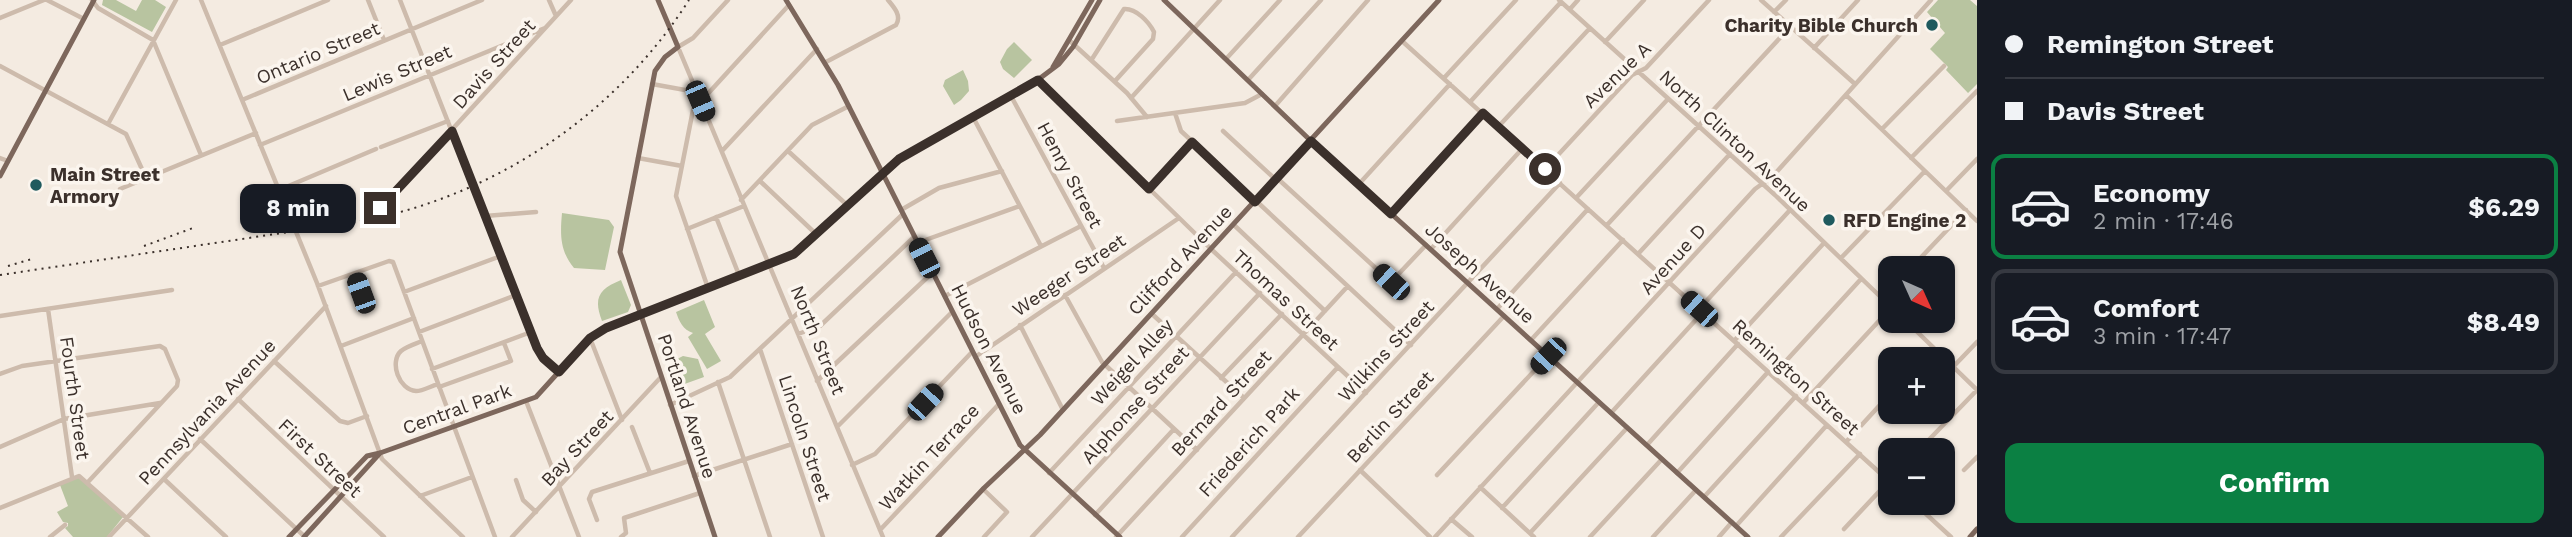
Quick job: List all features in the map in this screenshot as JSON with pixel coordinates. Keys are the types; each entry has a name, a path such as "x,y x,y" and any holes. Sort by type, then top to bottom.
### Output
{"main road":[{"name":"North Street","path":"658,0 678,47"},
{"path":"1072,42 1092,0"},
{"path":"1072,42 1100,0"},
{"name":"Joseph Avenue","path":"1164,0 1311,141 1748,537"},
{"name":"Clifford Avenue","path":"938,537 1025,451 1439,0"},
{"path":"0,176 93,1"},
{"name":"Hudson Avenue","path":"787,3 826,62 1025,451 1118,536"},
{"name":"Central Park","path":"289,537 367,456 526,401 539,394 590,338 606,328 794,254 905,155 1038,80 1072,42"},
{"name":"Portland Avenue","path":"678,47 657,66 620,252 715,537"},
{"name":"Central Park","path":"304,537 380,453"},
{"path":"1970,537 1977,529"}],"street":[{"path":"0,18 45,0 84,19"},
{"path":"108,124 176,0"},
{"path":"201,0 326,306 380,453 385,463 463,537"},
{"path":"220,45 328,0"},
{"path":"368,0 384,40"},
{"path":"400,0 531,332 540,353 559,372"},
{"name":"Ontario Street","path":"242,100 482,0"},
{"path":"549,0 556,16"},
{"name":"Davis Street","path":"380,208 571,0"},
{"path":"678,47 693,38 728,0"},
{"path":"826,62 896,25 897,13 888,0"},
{"path":"1132,98 1220,0"},
{"path":"1226,59 1280,0"},
{"path":"1248,80 1321,0"},
{"path":"1275,106 1368,0"},
{"path":"1444,78 1516,0"},
{"path":"1570,9 1578,0"},
{"path":"1605,42 1644,0"},
{"name":"Avenue A","path":"1545,169 1632,75 1646,68 1709,0"},
{"path":"1761,0 1855,84"},
{"path":"1774,12 1786,0"},
{"path":"1814,48 1858,0"},
{"name":"Avenue D","path":"1433,537 1762,184 1773,176 1931,0"},
{"path":"93,1 98,8 153,40 201,155"},
{"path":"1470,102 1560,1"},
{"name":"North Clinton Avenue","path":"1560,1 1730,154 1878,295"},
{"path":"709,288 676,196 693,110 787,3"},
{"path":"1092,59 1124,9 1133,10 1152,27 1152,40 1115,82"},
{"path":"1607,225 1790,27"},
{"name":"Lewis Street","path":"260,145 545,28"},
{"path":"1498,127 1590,28"},
{"name":"Remington Street","path":"1402,41 1878,470"},
{"path":"1072,42 1132,98 1147,117"},
{"name":"North Street","path":"678,47 883,537"},
{"path":"722,151 818,49"},
{"path":"0,66 130,138 146,178"},
{"path":"1882,129 1944,66"},
{"name":"Thomas Street","path":"1038,80 1179,218 1366,393"},
{"path":"652,84 697,92"},
{"path":"1359,184 1450,84"},
{"path":"1911,158 1977,91"},
{"path":"1117,121 1246,103 1262,94"},
{"path":"1846,95 1977,221"},
{"name":"Henry Street","path":"1011,96 1104,268"},
{"path":"1576,198 1668,99"},
{"path":"741,200 812,125 849,106"},
{"path":"1175,113 1179,129 1192,142 1411,345"},
{"path":"1391,214 1483,113"},
{"path":"973,117 1041,246"},
{"path":"279,190 447,121"},
{"path":"1223,131 1391,282 1522,149"},
{"path":"120,189 256,133"},
{"path":"1149,189 1192,142"},
{"path":"788,151 847,205"},
{"path":"1638,254 1730,154"},
{"path":"0,158 8,162"},
{"path":"638,158 682,166"},
{"path":"1946,191 1977,159"},
{"path":"670,405 730,377 902,212 940,188 1002,171"},
{"path":"1840,259 1926,171"},
{"path":"760,181 816,234"},
{"name":"Wilkins Street","path":"1232,537 1560,183"},
{"path":"687,229 744,206"},
{"path":"799,334 820,326 915,240 1020,206"},
{"path":"1497,309 1588,209"},
{"path":"1611,413 1790,210"},
{"path":"1923,256 1966,211"},
{"path":"485,216 536,212"},
{"path":"716,217 739,276"},
{"name":"Weeger Street","path":"852,465 875,454 974,354 1179,218"},
{"path":"1234,225 1325,311"},
{"path":"944,296 1081,226"},
{"path":"1531,340 1623,240"},
{"path":"1647,445 1824,243"},
{"path":"404,292 501,256"},
{"path":"318,286 392,260 495,537"},
{"name":"Weigel Alley","path":"1049,473 1236,272"},
{"path":"817,381 932,273"},
{"path":"354,274 367,310"},
{"path":"1677,473 1861,279"},
{"name":"Bernard Street","path":"1118,536 1347,287"},
{"path":"0,316 172,290"},
{"name":"Alphonse Street","path":"1032,537 1260,293"},
{"path":"419,332 516,295"},
{"path":"1065,295 1104,365 1197,450"},
{"name":"Pennsylvania Avenue","path":"109,537 326,306"},
{"name":"Fourth Street","path":"48,309 72,477 82,477 148,537"},
{"path":"837,427 953,312"},
{"path":"1152,314 1244,398"},
{"path":"1221,378 1282,314"},
{"name":"Berlin Street","path":"1298,537 1504,316"},
{"path":"341,346 414,318"},
{"path":"1803,403 1878,321"},
{"path":"1020,325 1063,410"},
{"path":"432,369 531,332"},
{"path":"1918,333 1932,347"},
{"path":"590,338 622,420"},
{"path":"422,341 403,349 397,356 396,365 400,380 405,386 416,391 439,386 511,361 504,343"},
{"path":"1955,365 1977,342"},
{"path":"0,374 22,366 162,346 165,349 178,383 88,482"},
{"name":"Lincoln Street","path":"760,349 823,537"},
{"path":"1437,475 1548,356"},
{"path":"274,360 340,421 348,423 367,416"},
{"name":"Friederich Park","path":"1182,537 1338,367"},
{"path":"1931,438 1977,390 1955,369"},
{"name":"Bay Street","path":"513,537 661,377"},
{"path":"718,382 770,537"},
{"path":"1704,497 1796,396"},
{"name":"First Street","path":"238,400 384,537"},
{"path":"526,401 579,537"},
{"path":"1502,508 1599,402"},
{"path":"0,447 64,419 161,403"},
{"name":"Watkin Terrace","path":"880,530 999,404"},
{"path":"1846,442 1878,407"},
{"path":"1719,537 1827,425"},
{"path":"632,427 650,473"},
{"path":"1480,488 1532,535 1627,428"},
{"path":"1096,514 1174,429"},
{"path":"200,439 304,537"},
{"path":"694,476 792,444"},
{"path":"1781,537 1860,454"},
{"path":"1964,470 1977,457"},
{"path":"1590,537 1662,459"},
{"path":"597,520 590,499 592,492 689,461"},
{"path":"1360,470 1433,537"},
{"path":"0,508 72,477"},
{"path":"420,496 472,477"},
{"path":"164,479 226,537"},
{"path":"516,480 523,500 536,512"},
{"path":"984,489 1007,512 984,537"},
{"path":"1653,537 1696,490"},
{"path":"621,537 626,533 624,518 700,493"},
{"path":"1844,528 1878,493"},
{"path":"1927,515 1951,537"},
{"path":"1451,519 1472,537"},
{"path":"50,537 65,525"}],"green space":[{"path":"103,0 116,0 136,11 142,0 155,0 166,7 152,32 102,5"},
{"path":"1938,0 1970,0 1977,6 1977,84 1968,93 1930,49 1945,33 1927,12"},
{"path":"1014,42 1032,60 1014,78 1003,69 1000,62"},
{"path":"963,70 969,91 954,105 943,86 945,80"},
{"path":"562,213 609,220 614,227 605,270 574,268 562,242"},
{"path":"621,280 631,305 628,312 602,321 598,306 600,295 607,287"},
{"path":"704,300 715,327 705,334 721,361 707,369 688,337 693,333 684,327 676,312"},
{"path":"683,356 698,359 704,377 679,386 671,362"},
{"path":"79,477 123,517 107,537 73,537 65,528 68,523 63,522 57,512 68,506 60,485"}],"railway":[{"path":"0,275 356,222 455,194 502,172 546,146 587,115 625,80 659,42 689,0"},
{"path":"144,246 193,228"},
{"path":"8,266 32,259"}],"place":[{"name":"Charity Bible Church","path":"1932,25"},
{"name":"Main Street Armory","path":"36,185"},
{"name":"RFD Engine 2","path":"1829,220"}],"route":[{"path":"380,208 452,131 537,348 543,358 559,372 590,338 606,328 794,254 899,159 1038,80 1149,189 1192,142 1255,202 1311,141 1391,214 1483,113 1545,169"}]}
